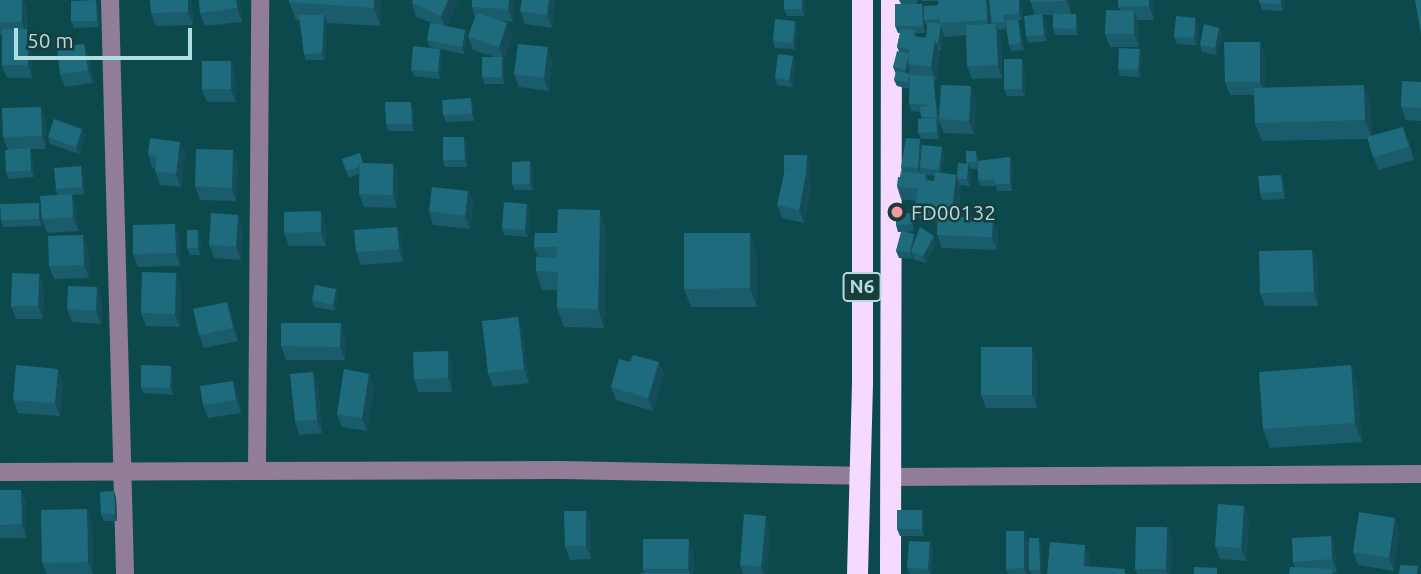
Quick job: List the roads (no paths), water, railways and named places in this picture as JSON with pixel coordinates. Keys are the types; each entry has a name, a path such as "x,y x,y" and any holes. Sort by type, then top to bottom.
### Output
{"highway":[{"name":"N6","path":"857,574 862,0"},
{"name":"N6","path":"890,574 891,0"}],"street":[{"path":"110,0 116,326 125,470 125,574"},
{"path":"257,469 260,0"},
{"path":"0,472 257,469 859,476"},
{"path":"892,477 1421,474"}],"place":[{"name":"FD00132","path":"897,212"}]}
